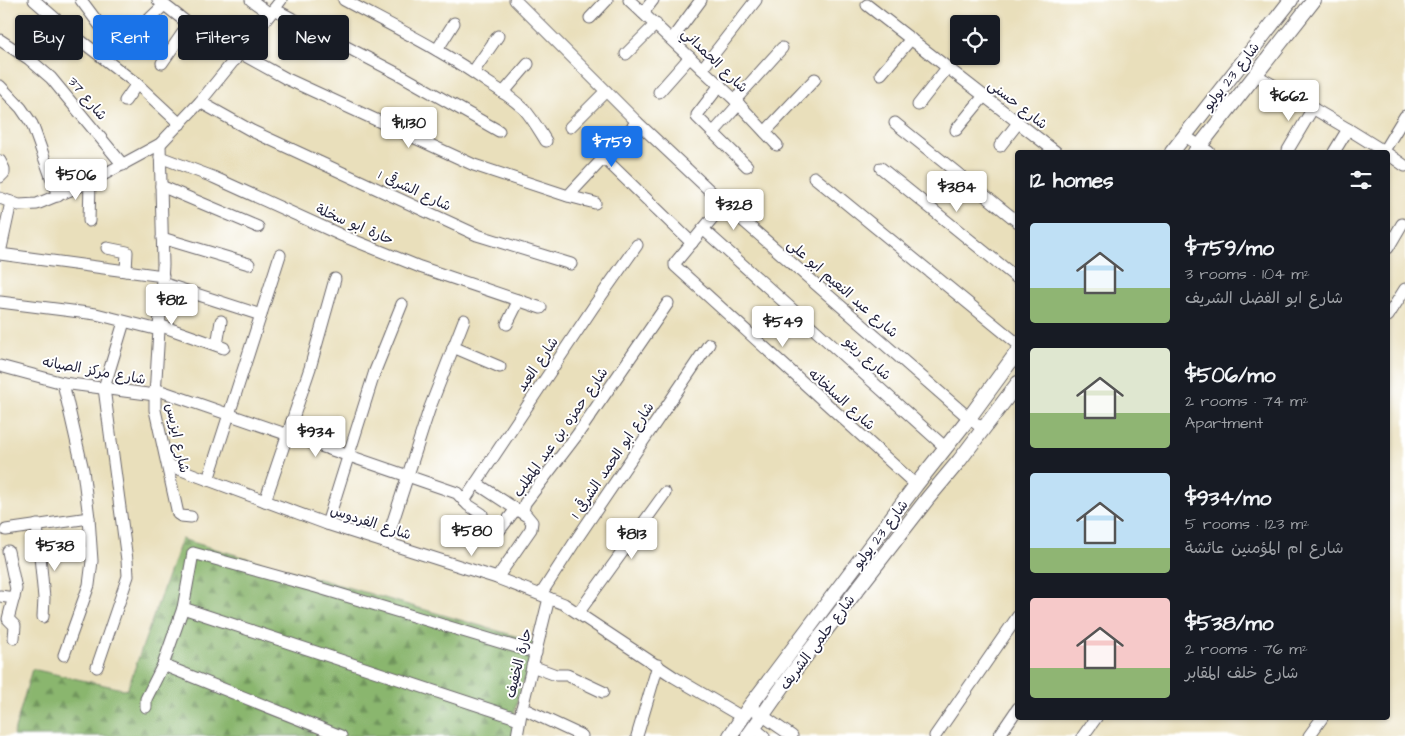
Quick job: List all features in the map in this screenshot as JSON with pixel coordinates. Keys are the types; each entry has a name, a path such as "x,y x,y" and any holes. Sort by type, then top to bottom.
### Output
{"street":[{"path":"34,0 80,41 137,84 180,124"},
{"path":"81,0 93,16"},
{"path":"251,0 275,8 404,77 499,131"},
{"path":"344,0 437,50 473,72 525,110 546,141"},
{"name":"شارع عبد النعيم ابو على","path":"514,0 637,122 724,204 983,429"},
{"path":"590,18 607,0"},
{"name":"شارع الحمداني","path":"629,0 720,85 777,146"},
{"path":"643,13 653,0"},
{"path":"672,39 701,0"},
{"path":"702,69 756,0"},
{"name":"شارع 23 يوليو","path":"1174,150 1290,0"},
{"path":"1185,136 1201,150 1314,0"},
{"path":"151,15 161,2 178,15"},
{"name":"شارع حسنى","path":"867,5 1053,150"},
{"path":"437,50 454,23"},
{"path":"626,54 656,24"},
{"path":"473,72 498,36"},
{"path":"881,74 911,39"},
{"name":"شارع 37","path":"0,40 29,59 51,78 123,165"},
{"path":"162,63 178,40"},
{"path":"713,133 782,48"},
{"path":"659,92 690,57"},
{"path":"235,60 200,102 160,144 90,182 37,204 28,206 5,200 0,254 126,271 162,279 261,315"},
{"path":"247,60 474,164 568,196 595,203"},
{"path":"503,93 528,64"},
{"path":"918,106 947,68"},
{"path":"1256,75 1348,129 1378,150"},
{"path":"765,132 815,79"},
{"path":"125,101 137,84"},
{"path":"720,85 697,117 747,166"},
{"path":"0,86 21,108 32,124 58,196"},
{"path":"570,127 606,91"},
{"path":"956,130 984,96"},
{"name":"شارع الشرقى 1","path":"200,102 252,131 477,235 571,264"},
{"path":"1288,150 1313,108"},
{"path":"1382,150 1405,116"},
{"path":"568,196 637,122"},
{"path":"895,122 1015,220"},
{"path":"1000,146 1018,123"},
{"path":"1335,150 1348,129"},
{"name":"شارع ايزيس","path":"160,144 162,279 155,392 157,423 178,514 191,517"},
{"name":"حارة ابو سخلة","path":"160,157 213,177 343,236 420,268 541,308"},
{"path":"1390,157 1405,166"},
{"path":"604,158 692,243"},
{"path":"0,162 4,173 0,177"},
{"path":"881,168 1015,277"},
{"path":"814,177 1015,342"},
{"path":"89,221 90,182"},
{"path":"161,186 258,227"},
{"name":"شارع السلخانه","path":"724,204 675,266 916,485"},
{"path":"1390,245 1402,224"},
{"name":"شارع ريتو","path":"704,229 946,448"},
{"path":"162,238 249,264"},
{"name":"شارع العبد","path":"464,501 637,245"},
{"path":"107,248 127,252 126,271"},
{"path":"208,480 280,255"},
{"path":"265,501 310,368 335,279"},
{"path":"1390,313 1405,289"},
{"path":"507,324 519,300"},
{"path":"0,302 96,314 124,322 159,328 220,347 221,322"},
{"name":"شارع حمزه بن عبد المطلب","path":"497,578 531,529 532,522 520,512 523,511 525,503 577,435 668,303"},
{"path":"326,524 375,371 402,304"},
{"path":"386,544 429,410 464,320"},
{"path":"97,667 128,576 104,388 124,322"},
{"name":"شارع ابو الحمد الشرقى 1","path":"545,596 578,537 709,344"},
{"path":"453,347 500,367"},
{"name":"شارع 23 يوليو","path":"746,711 1015,355"},
{"name":"شارع مركز الصيانه","path":"0,366 63,383 155,392 229,414 407,474 457,493 464,501 482,514"},
{"path":"63,383 83,470 89,518 92,572 64,655"},
{"name":"شارع حلمى الشريف","path":"755,733 762,715 791,675 1015,387"},
{"name":"شارع الفردوس","path":"168,466 326,524 497,578 545,596 579,612 658,665 746,711 762,715 792,736"},
{"path":"476,483 520,512 499,531"},
{"path":"579,612 665,493"},
{"path":"6,530 89,518"},
{"path":"37,526 44,598 43,618"},
{"path":"8,551 16,589 8,619 15,626 14,638"},
{"path":"146,707 146,699 163,665 183,608 191,555 194,553 326,590 536,653"},
{"path":"0,596 14,598"},
{"name":"حارة الخفيف","path":"517,736 536,653 545,596"},
{"path":"183,608 521,713 582,736"},
{"path":"936,736 1015,620"},
{"path":"163,665 341,736"},
{"path":"637,736 658,665"},
{"path":"532,666 556,675 567,675 603,692"},
{"path":"734,735 746,711"},
{"path":"999,736 1015,712"},
{"path":"1083,736 1095,720"},
{"path":"1309,736 1321,720"}],"green space":[{"path":"181,539 536,642 515,708 514,736 13,736 32,669 127,690"}]}
